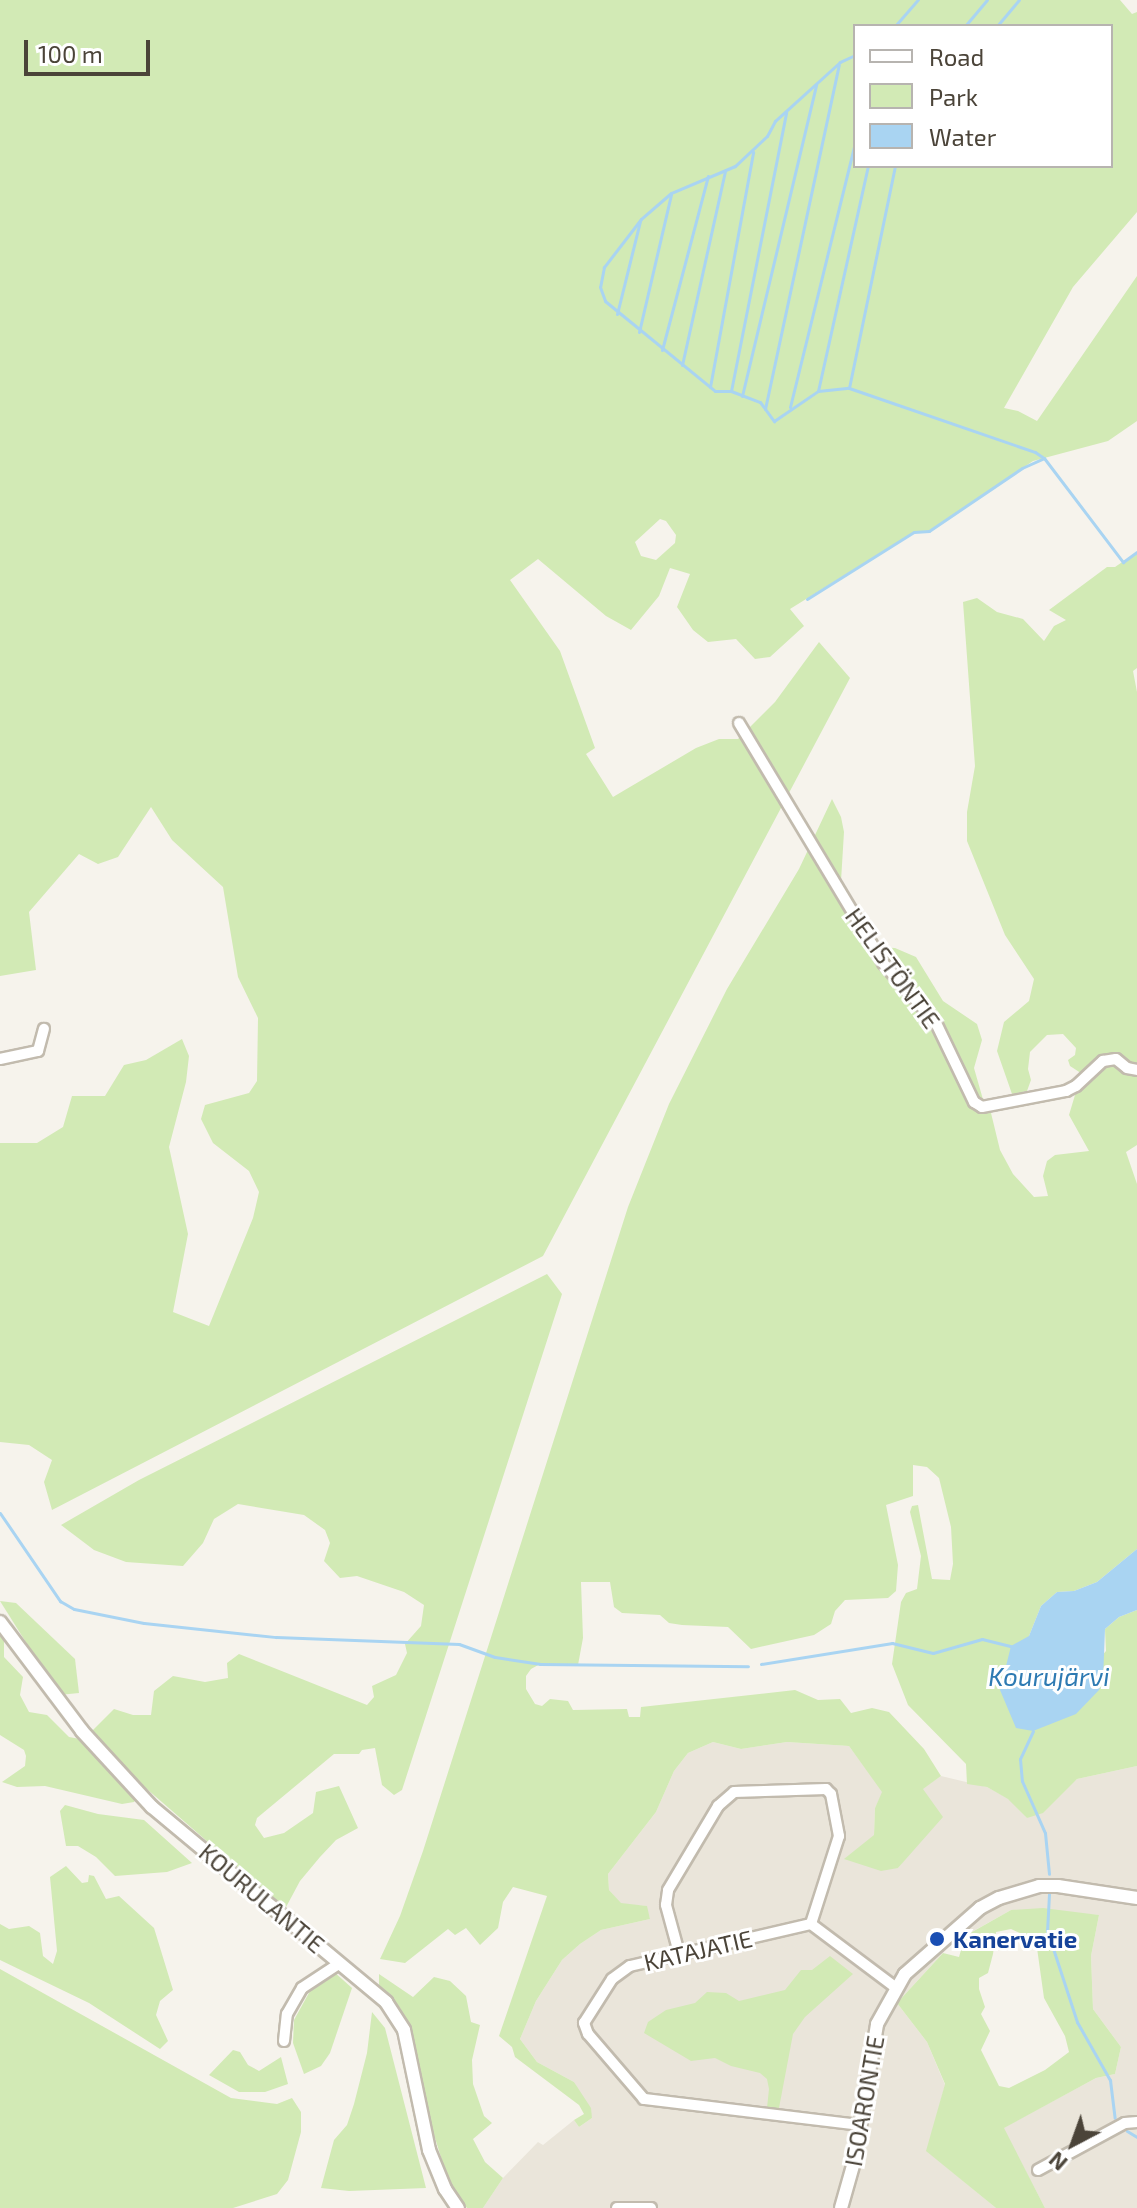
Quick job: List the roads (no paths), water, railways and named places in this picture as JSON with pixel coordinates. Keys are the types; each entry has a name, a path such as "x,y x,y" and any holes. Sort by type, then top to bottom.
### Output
{"street":[{"name":"HELISTÖNTIE","path":"739,723 883,963 936,1023 974,1102 982,1107 1066,1091 1076,1086 1103,1061 1116,1059 1137,1070"},
{"path":"0,1059 38,1051 44,1029"},
{"name":"KOURULANTIE","path":"0,1622 118,1773 152,1807 386,2002 404,2030 429,2150 444,2187 458,2208"},
{"path":"679,1953 666,1905 668,1890 718,1806 734,1792 826,1789 831,1794 839,1836 811,1924 895,1987"},
{"name":"ISOARONTIE","path":"841,2208 860,2125 877,2024 895,1987 951,1932 991,1901 1049,1886 1137,1898"},
{"name":"KATAJATIE","path":"811,1924 630,1966 612,1979 584,2023 588,2034 644,2099 860,2125"},
{"path":"284,2041 287,2014 302,1988 340,1963"},
{"path":"1038,2170 1125,2123 1137,2122"},
{"path":"617,2208 651,2208"}],"water":[{"name":"Kourujärvi","path":"1137,1549 1137,1610 1119,1617 1105,1629 1103,1680 1099,1690 1076,1714 1033,1731 1016,1728 1000,1690 1011,1646 1029,1636 1041,1606 1057,1592 1074,1591 1097,1582"}],"waterway":[{"path":"897,24 918,0"},
{"path":"967,24 987,0"},
{"path":"999,24 1019,0"},
{"path":"853,56 840,62 775,121 767,136 735,166 671,193 641,219 604,267 600,287 605,301 715,391 731,391 760,402 774,421 818,391 849,388 1035,452 1044,458 1123,562 1137,552"},
{"path":"765,409 839,65"},
{"path":"742,396 816,85"},
{"path":"731,391 786,112"},
{"path":"790,407 853,151"},
{"path":"710,387 753,152"},
{"path":"818,391 868,168"},
{"path":"849,388 895,168"},
{"path":"682,365 725,171"},
{"path":"662,350 708,176"},
{"path":"639,332 671,195"},
{"path":"617,314 640,221"},
{"path":"807,599 914,532 929,531 1022,468 1044,458"},
{"path":"0,1513 60,1601 74,1609 144,1623 276,1637 459,1644 495,1657 540,1664 748,1666"},
{"path":"761,1664 892,1643 933,1653 982,1639 1011,1646"},
{"path":"1033,1731 1020,1759 1022,1781 1045,1833 1049,1874"},
{"path":"1049,1894 1047,1930 1077,2022 1110,2080 1115,2118"},
{"path":"1127,2131 1137,2137"}],"place":[{"name":"Kanervatie","path":"937,1939"}]}
